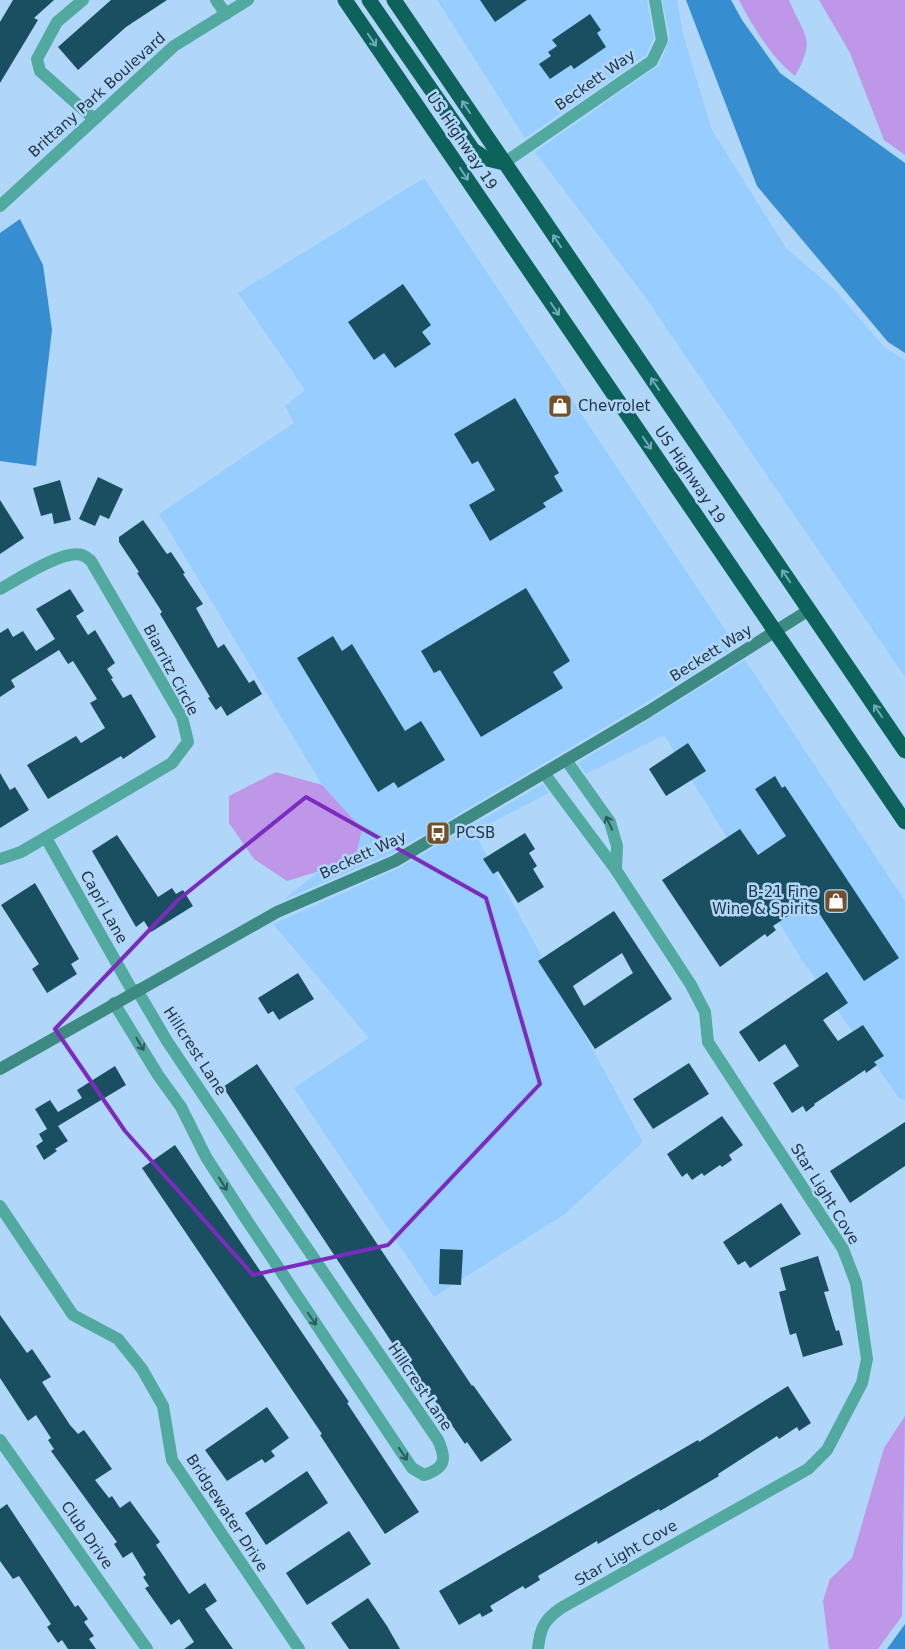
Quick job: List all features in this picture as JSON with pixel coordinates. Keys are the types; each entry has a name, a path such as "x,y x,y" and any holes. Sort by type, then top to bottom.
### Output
{"highway":[{"name":"US Highway 19","path":"345,0 905,822"},
{"path":"369,0 473,150 487,159 504,163"},
{"name":"US Highway 19","path":"394,0 905,751"}],"street":[{"path":"83,0 58,22 37,59 40,71 94,119"},
{"path":"216,0 226,14"},
{"name":"Brittany Park Boulevard","path":"0,206 174,46 248,0"},
{"name":"Beckett Way","path":"504,163 652,61 662,40 655,0"},
{"name":"Biarritz Circle","path":"0,589 51,562 73,554 82,555 91,561 182,717 188,742 172,763 21,852 0,858"},
{"name":"Beckett Way","path":"0,1069 277,912 395,861 649,711 809,610"},
{"path":"566,760 610,822 617,846 616,870"},
{"name":"Star Light Cove","path":"538,1649 539,1637 546,1619 561,1608 808,1469 827,1450 862,1383 867,1359 856,1283 843,1249 708,1042 705,1012 691,986 616,870 544,773"},
{"name":"Capri Lane","path":"46,838 135,991"},
{"name":"Hillcrest Lane","path":"114,1003 158,1075 181,1107 206,1157 412,1468 424,1475 435,1471 442,1464 444,1452 438,1440 236,1144 135,991"},
{"name":"Bridgewater Drive","path":"0,1206 73,1315 118,1339 142,1369 163,1406 172,1460 299,1649"},
{"name":"Club Drive","path":"0,1440 147,1649"}],"highlighted area":[{"path":"306,797 486,898 540,1084 388,1245 253,1275 125,1131 55,1029 178,900"}],"shaded area":[{"path":"437,0 647,0 654,38 646,55 525,138"},
{"path":"662,0 677,0 683,34 712,130 786,248 835,290 885,348 905,360 905,677 643,294 535,152 659,65 670,39"},
{"path":"686,0 731,0 742,20 780,73 905,163 905,353 888,342 757,186"},
{"path":"739,0 789,0 806,37 807,45 802,63 795,76 778,60 763,41"},
{"path":"819,0 905,0 905,155 884,140 850,53"},
{"path":"424,178 736,646 644,704 391,854 283,900 321,870 355,860 361,829 322,785 159,514 294,423 285,406 305,390 238,293"},
{"path":"20,219 43,265 52,330 36,466 0,461 0,233"},
{"path":"745,660 905,901 905,1100 899,1098 802,960 664,735 586,774 578,763"},
{"path":"276,772 322,785 362,829 355,860 287,881 254,859 229,823 229,796"},
{"path":"543,784 549,793 474,832 643,1142 565,1214 434,1297 294,1088 369,1038 273,924 399,868"},
{"path":"905,1416 902,1616 878,1649 829,1649 823,1601 830,1579 852,1558 884,1448"},
{"path":"905,1624 905,1649 887,1649"}],"building":[{"path":"13,0 54,0 34,18 38,20 0,83 0,22"},
{"path":"111,0 167,0 126,27 78,70 58,47"},
{"path":"480,0 527,0 495,22"},
{"path":"590,14 601,30 597,33 606,47 574,69 571,65 550,79 539,64 551,56 548,52 557,46 552,40"},
{"path":"403,284 431,325 422,332 431,344 395,368 384,353 374,360 348,322"},
{"path":"515,398 559,473 554,476 563,491 543,503 546,507 490,541 469,505 495,490 478,461 472,464 454,434"},
{"path":"98,477 123,489 109,519 100,515 95,526 79,519"},
{"path":"60,480 71,520 54,524 52,513 41,516 33,488"},
{"path":"0,500 24,538 0,554"},
{"path":"143,520 167,554 171,552 185,573 183,574 203,604 196,608 218,648 224,644 249,683 254,680 262,694 227,716 221,706 216,710 208,698 210,697 160,614 162,612 119,542 119,537"},
{"path":"526,588 570,661 553,672 563,688 481,737 440,670 434,673 421,651"},
{"path":"70,589 84,611 76,616 88,635 95,630 115,663 107,669 113,678 111,679 123,698 131,694 156,737 123,759 121,756 48,799 27,765 76,736 81,743 105,728 90,703 97,699 73,661 68,664 59,650 11,680 15,687 0,697 0,633 8,628 13,637 23,631 36,651 55,639 36,609"},
{"path":"333,636 342,651 352,644 405,731 421,721 445,760 398,788 394,782 378,792 297,658"},
{"path":"688,743 706,771 666,796 649,769"},
{"path":"0,773 10,790 15,787 29,810 0,828"},
{"path":"775,776 782,788 785,786 899,958 864,981 811,901 773,926 776,930 767,937 765,934 720,967 662,880 740,829 758,855 786,836 755,789"},
{"path":"525,833 535,849 529,853 537,866 533,869 544,887 518,903 498,871 493,874 483,859"},
{"path":"117,835 158,897 172,888 176,894 183,890 193,906 151,932 144,921 136,927 92,851"},
{"path":"35,883 79,959 71,964 77,974 47,993 32,969 39,964 1,905"},
{"path":"614,911 672,999 595,1049 538,961","holes":["622,953 633,973 584,1006 573,986"]},
{"path":"827,972 848,1003 823,1020 838,1041 863,1025 884,1056 874,1062 877,1065 866,1073 865,1070 814,1104 806,1112 803,1106 792,1113 773,1083 799,1066 785,1044 759,1062 739,1032"},
{"path":"298,973 314,999 279,1020 273,1011 268,1014 258,998"},
{"path":"689,1063 709,1094 653,1129 633,1099"},
{"path":"257,1064 472,1386 512,1440 481,1462 467,1442 465,1444 433,1398 430,1400 223,1087"},
{"path":"115,1066 126,1085 58,1126 68,1141 55,1149 57,1151 44,1160 36,1146 43,1141 39,1134 47,1129 35,1109 50,1100 58,1112 82,1098 77,1090"},
{"path":"722,1116 743,1145 729,1155 732,1160 722,1167 720,1165 704,1176 702,1173 692,1180 687,1173 682,1177 667,1154"},
{"path":"905,1122 905,1166 850,1203 830,1171"},
{"path":"175,1145 349,1402 347,1403 419,1512 385,1534 320,1435 322,1434 142,1168"},
{"path":"781,1203 801,1234 750,1268 745,1261 738,1265 723,1242"},
{"path":"440,1249 463,1250 461,1285 439,1284"},
{"path":"818,1256 829,1291 824,1292 836,1331 839,1330 843,1345 803,1357 796,1333 790,1335 787,1324 779,1292 786,1290 780,1268"},
{"path":"0,1315 27,1353 32,1349 51,1377 42,1382 70,1425 78,1434 84,1430 112,1469 95,1480 109,1498 112,1496 120,1508 130,1501 160,1542 156,1545 189,1594 205,1583 217,1601 205,1609 233,1649 184,1649 194,1642 179,1619 171,1625 145,1588 149,1586 143,1577 146,1575 132,1552 123,1558 114,1544 117,1542 51,1451 54,1449 48,1440 51,1438 36,1415 28,1421 0,1378"},
{"path":"788,1386 811,1423 799,1431 797,1427 779,1439 777,1436 718,1474 719,1476 660,1511 659,1509 598,1544 597,1541 538,1576 540,1580 525,1589 523,1586 490,1606 493,1611 482,1617 480,1613 459,1625 439,1591 698,1440 699,1442"},
{"path":"267,1407 289,1438 271,1451 275,1456 265,1463 262,1459 227,1481 205,1450"},
{"path":"307,1471 328,1503 266,1545 245,1513"},
{"path":"7,1504 75,1607 78,1605 88,1619 84,1622 94,1636 89,1639 96,1649 68,1649 62,1640 58,1643 47,1627 51,1624 19,1576 13,1579 0,1561 0,1509"},
{"path":"349,1531 371,1564 307,1605 286,1573"},
{"path":"368,1598 400,1649 349,1649 331,1623"}],"place":[{"name":"Chevrolet","path":"560,406"},
{"name":"PCSB","path":"438,833"},
{"name":"B-21 Fine Wine & Spirits","path":"836,901"}]}
